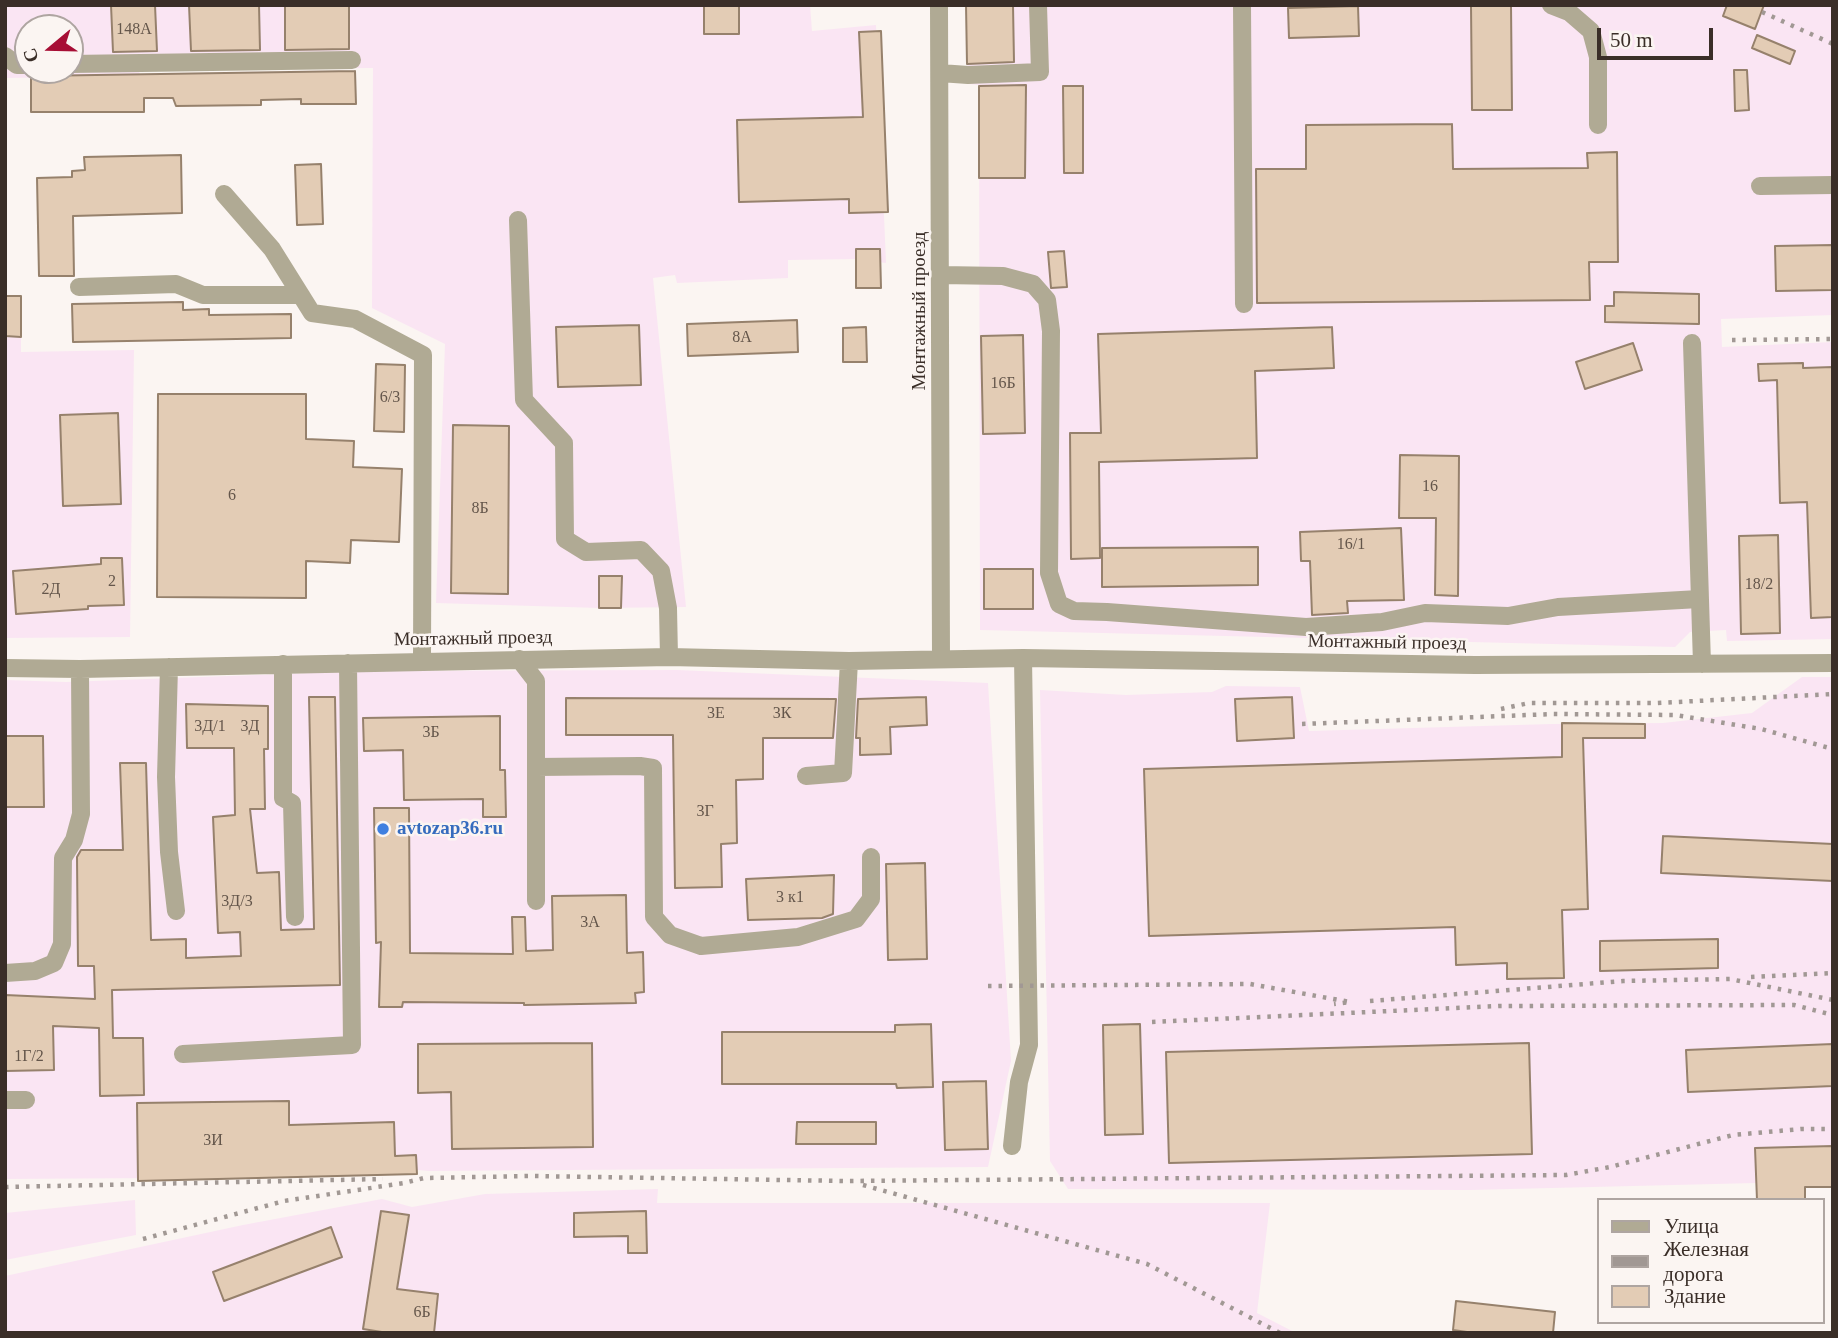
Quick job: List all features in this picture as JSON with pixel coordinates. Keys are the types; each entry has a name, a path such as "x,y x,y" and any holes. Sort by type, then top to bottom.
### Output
{"street":[{"name":"Монтажный проезд","path":"939,5 941,659"},
{"path":"940,73 968,75 1040,72 1038,5"},
{"path":"1242,5 1244,304"},
{"path":"1551,5 1569,12 1591,31 1598,57 1598,125"},
{"path":"84,64 352,60"},
{"path":"1760,186 1833,185"},
{"path":"223,194 272,249 312,313 355,319 423,355 422,661"},
{"path":"518,220 524,400 564,443 565,539 586,552 641,550 661,571 668,608 669,657"},
{"path":"941,275 1003,276 1033,284 1047,300 1051,331 1049,573 1059,604 1074,611 1306,627 1382,622 1425,613 1508,615 1558,607 1699,599"},
{"path":"79,287 176,284 203,295 301,296"},
{"path":"1692,343 1702,664"},
{"name":"Монтажный проезд","path":"5,668 80,669 669,657 849,661 1023,658 1475,665 1833,663"},
{"path":"1012,1146 1019,1082 1028,1045 1023,658"},
{"path":"519,659 536,681 536,901"},
{"path":"806,776 843,773 849,661"},
{"path":"183,1054 352,1045 348,663"},
{"path":"283,664 283,798 292,803 295,917"},
{"path":"169,667 166,777 169,852 176,911"},
{"path":"5,973 35,971 54,963 62,944 63,858 74,840 80,814 80,669"},
{"path":"536,767 653,768 654,917 670,934 701,946 799,937 856,919 871,899 871,857"},
{"path":"5,1100 26,1100"}],"shaded area":[{"path":"5,5 810,5 812,31 876,25 886,263 856,259 788,260 788,278 677,283 675,275 653,278 686,607 599,608 436,603 445,344 372,308 373,68 140,69 139,76 84,77 84,14 14,14 14,78 5,78"},
{"path":"966,5 1833,5 1833,315 1721,319 1722,347 1833,342 1833,639 1727,641 1726,630 1690,632 1675,647 980,630 979,85 968,84"},
{"path":"5,337 21,337 21,352 134,350 130,637 5,638"},
{"path":"677,670 988,683 1011,1061 988,1167 429,1171 397,1168 303,1177 5,1179 5,680 66,682 364,671"},
{"path":"1802,677 1833,677 1833,1184 1756,1183 1470,1190 1068,1189 1050,1161 1040,690 1126,695 1212,692 1226,686 1300,687 1309,731 1663,723 1752,713"},
{"path":"658,1189 657,1203 1270,1203 1257,1313 1296,1333 5,1333 5,1276 243,1225 382,1199 412,1207 485,1194"},
{"path":"135,1200 136,1235 5,1260 5,1213"}],"building":[{"path":"111,5 155,5 157,51 113,52"},
{"path":"189,5 259,5 260,50 191,51"},
{"path":"285,5 349,5 349,49 285,50"},
{"path":"704,5 739,5 739,34 704,34"},
{"path":"966,5 1013,5 1014,62 967,64"},
{"path":"1471,5 1511,5 1512,110 1472,110"},
{"path":"1727,5 1764,5 1755,29 1723,16"},
{"path":"1358,6 1359,36 1289,38 1288,8"},
{"path":"881,31 888,212 849,213 849,199 739,202 737,120 863,117 859,32"},
{"path":"1757,35 1795,51 1790,64 1752,48"},
{"path":"1734,70 1747,70 1749,110 1735,111"},
{"path":"355,71 356,104 301,104 301,99 261,100 261,105 176,106 173,98 144,98 144,112 31,112 31,84 84,84 84,75"},
{"path":"1026,85 1025,178 979,178 979,86"},
{"path":"1063,86 1083,86 1083,173 1064,173"},
{"path":"1452,124 1453,169 1588,168 1587,153 1617,152 1618,262 1589,262 1590,300 1257,303 1256,169 1306,169 1306,125"},
{"path":"181,155 182,213 73,216 74,276 39,276 37,178 72,177 72,171 85,170 84,157"},
{"path":"321,164 323,224 297,225 295,165"},
{"path":"1833,245 1833,290 1776,291 1775,246"},
{"path":"856,249 880,249 881,288 856,288"},
{"path":"1064,251 1067,287 1051,288 1048,252"},
{"path":"1614,292 1699,294 1699,324 1605,322 1605,306 1614,306"},
{"path":"5,296 21,296 21,337 5,336"},
{"path":"183,302 183,310 209,309 209,315 291,314 291,338 73,342 72,304"},
{"path":"797,320 798,352 688,356 687,324"},
{"path":"639,325 641,385 558,387 556,327"},
{"path":"866,327 867,362 843,362 843,328"},
{"path":"1332,327 1334,368 1255,371 1257,458 1099,462 1100,558 1071,559 1070,433 1101,433 1098,334"},
{"path":"1023,335 1025,433 983,434 981,336"},
{"path":"1633,343 1642,370 1585,389 1576,362"},
{"path":"1803,363 1803,368 1833,367 1833,617 1811,618 1807,502 1780,503 1777,380 1759,381 1758,364"},
{"path":"376,364 405,365 404,432 374,431"},
{"path":"158,394 306,394 306,439 354,441 353,467 402,469 399,542 351,540 350,563 306,561 306,598 157,597"},
{"path":"118,413 121,504 63,506 60,415"},
{"path":"453,425 509,426 508,594 451,593"},
{"path":"1400,455 1459,456 1458,596 1435,595 1436,518 1399,518"},
{"path":"1401,528 1404,600 1347,601 1348,613 1312,615 1310,561 1301,561 1300,532"},
{"path":"1778,535 1780,633 1741,634 1739,536"},
{"path":"1258,547 1258,585 1102,587 1102,548"},
{"path":"101,558 122,558 124,605 16,614 13,571 101,564"},
{"path":"984,569 1033,569 1033,609 984,609"},
{"path":"599,576 622,576 621,608 599,608"},
{"path":"309,697 335,697 340,985 112,990 113,1038 143,1038 144,1095 100,1096 99,1028 53,1026 54,1070 5,1071 5,995 95,999 94,966 78,966 77,857 81,850 123,850 120,763 146,763 151,940 186,939 186,958 241,956 240,932 218,933 213,817 235,815 234,748 187,748 186,704 268,706 268,749 264,749 265,809 250,809 257,873 279,872 281,930 314,929"},
{"path":"926,697 927,725 890,727 891,754 860,755 860,738 856,738 858,699"},
{"path":"1292,697 1294,738 1237,741 1235,699"},
{"path":"566,698 836,699 833,738 763,738 763,779 736,780 737,843 721,844 722,887 675,888 673,735 566,735"},
{"path":"500,716 500,770 505,770 506,817 483,817 483,799 404,800 403,750 364,751 363,718"},
{"path":"1562,723 1645,724 1645,738 1583,738 1588,909 1562,910 1564,978 1507,979 1507,963 1456,965 1455,927 1149,936 1144,769 1562,757"},
{"path":"5,736 43,736 44,807 5,807"},
{"path":"374,808 409,808 410,953 513,954 512,917 525,917 526,951 553,950 552,896 626,895 627,953 643,952 644,992 635,993 636,1003 524,1005 403,1002 402,1007 379,1007 381,942 376,943"},
{"path":"1663,836 1833,844 1833,881 1661,873"},
{"path":"925,863 927,959 888,960 886,864"},
{"path":"834,875 833,914 822,918 748,920 746,879"},
{"path":"1718,939 1718,968 1600,971 1600,941"},
{"path":"931,1024 933,1087 897,1088 896,1084 722,1084 722,1032 895,1032 895,1025"},
{"path":"1140,1024 1143,1134 1105,1135 1103,1025"},
{"path":"592,1043 593,1147 452,1149 451,1092 418,1093 418,1044"},
{"path":"1529,1043 1532,1154 1169,1163 1166,1052"},
{"path":"1833,1044 1833,1086 1688,1092 1686,1050"},
{"path":"986,1081 988,1149 945,1150 943,1082"},
{"path":"289,1101 289,1125 394,1122 395,1156 416,1155 417,1174 138,1181 137,1103"},
{"path":"797,1122 876,1122 876,1144 796,1144"},
{"path":"1833,1146 1833,1187 1805,1187 1805,1198 1757,1198 1755,1148"},
{"path":"381,1211 409,1215 397,1289 438,1294 434,1333 388,1333 363,1329"},
{"path":"646,1211 647,1253 628,1253 628,1236 574,1237 574,1213"},
{"path":"331,1227 342,1257 224,1301 213,1272"},
{"path":"1456,1301 1555,1312 1553,1333 1474,1333 1453,1330"}],"railway":[{"path":"1762,12 1833,44"},
{"path":"1732,340 1833,339"},
{"path":"1501,709 1529,703 1657,703 1833,694"},
{"path":"1302,724 1553,714 1675,715 1761,729 1833,749"},
{"path":"1751,977 1833,973"},
{"path":"1370,1001 1623,981 1730,979 1833,1000"},
{"path":"988,986 1250,984 1350,1002 1334,1004"},
{"path":"1152,1022 1499,1006 1794,1005 1833,1015"},
{"path":"143,1239 284,1201 424,1178 531,1176 847,1181 1566,1175 1610,1167 1733,1135 1833,1129"},
{"path":"5,1187 383,1179"},
{"path":"863,1185 1147,1264 1280,1333"}],"place":[{"name":"avtozap36.ru","path":"383,829"}]}
